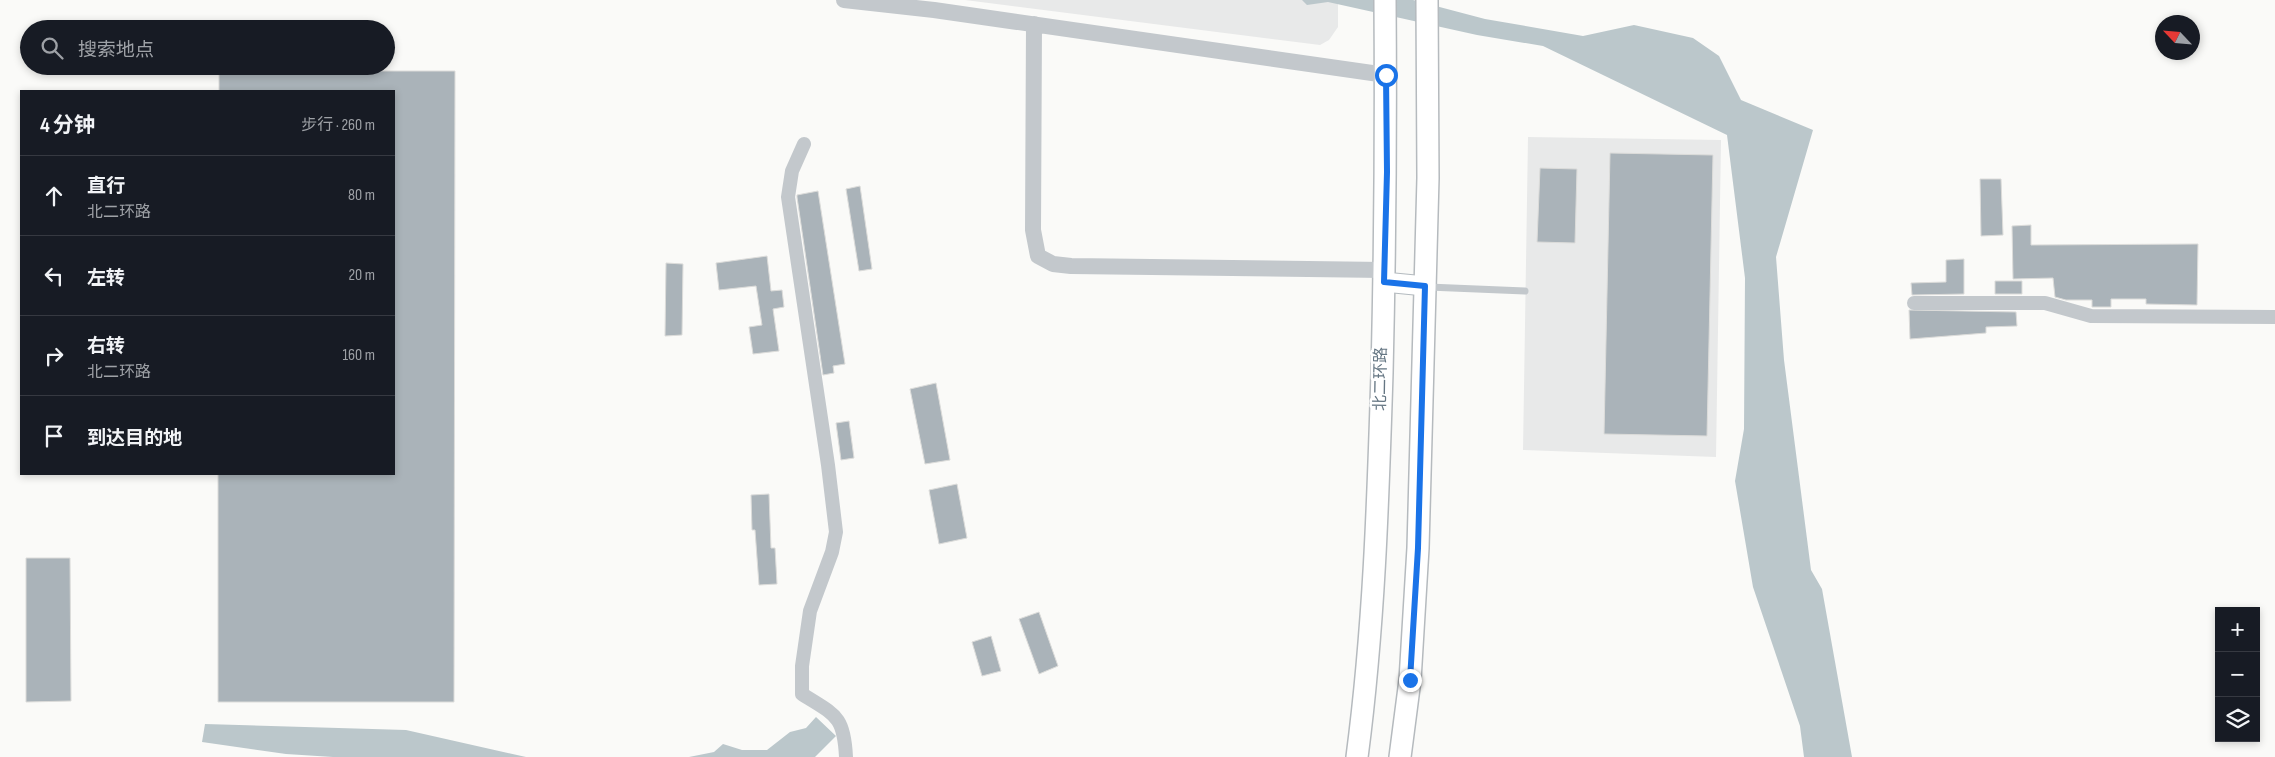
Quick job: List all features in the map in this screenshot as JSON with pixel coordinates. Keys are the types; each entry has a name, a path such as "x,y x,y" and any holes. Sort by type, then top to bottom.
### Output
{"main road":[{"path":"1400,757 1410,680 1418,548 1428,178 1427,1"},
{"name":"北二环路","path":"1357,757 1368,674 1378,542 1387,172 1385,8"},
{"path":"1384,276 1425,286"}],"street":[{"path":"844,0 1034,24 1386,75"},
{"path":"1034,24 1032,230 1038,256 1053,264 1071,266 1384,276"},
{"path":"804,144 792,171 788,197 818,395 836,532 832,552 810,611 802,666 802,694 837,717 845,735 846,757"},
{"path":"1914,303 2045,303 2091,316 2275,317"}],"lane":[{"path":"1425,286 1525,291"}],"shaded area":[{"path":"965,0 1338,0 1338,27 1329,40 1320,45"},
{"path":"1302,0 1413,0 1485,19 1583,36 1634,25 1693,38 1719,56 1741,100 1813,130 1776,257 1784,360 1811,570 1822,589 1852,757 1804,757 1800,726 1753,587 1735,481 1744,429 1745,278 1727,135 1543,46 1477,35 1328,2 1307,5"},
{"path":"1528,137 1721,140 1716,457 1523,450"},
{"path":"816,717 836,736 815,757 689,757 714,752 723,744 742,750 767,750 790,732 806,728"},
{"path":"205,724 406,730 526,757 333,757 286,754 202,742"}],"building":[{"path":"395,71 455,71 454,702 218,702 218,475 395,475 395,90 219,90 219,75 395,75"},
{"path":"1610,153 1713,155 1707,436 1604,434"},
{"path":"1540,168 1577,169 1575,243 1537,242"},
{"path":"1980,179 2001,179 2003,235 1981,236"},
{"path":"860,186 872,269 859,271 846,189"},
{"path":"818,191 845,364 833,366 834,373 823,375 797,197 797,195"},
{"path":"2031,225 2031,245 2198,244 2197,305 2146,304 2146,299 2111,299 2111,307 2092,307 2092,300 2066,300 2055,297 2053,278 2013,279 2012,226"},
{"path":"767,256 771,291 782,290 784,307 773,309 779,351 753,354 749,327 762,325 756,286 719,290 716,263"},
{"path":"1964,259 1964,294 1912,295 1911,283 1946,282 1946,260"},
{"path":"666,263 683,264 682,335 665,336"},
{"path":"1995,281 2022,281 2022,294 1995,294"},
{"path":"1909,310 2016,312 2017,326 1986,327 1986,333 1910,339"},
{"path":"936,383 950,460 925,464 910,389"},
{"path":"849,421 854,458 841,460 836,423"},
{"path":"957,484 967,538 939,544 929,490"},
{"path":"769,494 771,548 775,548 777,584 759,585 755,530 752,530 751,495"},
{"path":"26,558 70,558 71,701 26,702"},
{"path":"1039,612 1058,666 1039,674 1019,619"},
{"path":"991,636 1001,671 982,676 972,642"}],"route":[{"path":"1386,75 1387,172 1384,282 1425,286 1418,548 1410,680"}]}
